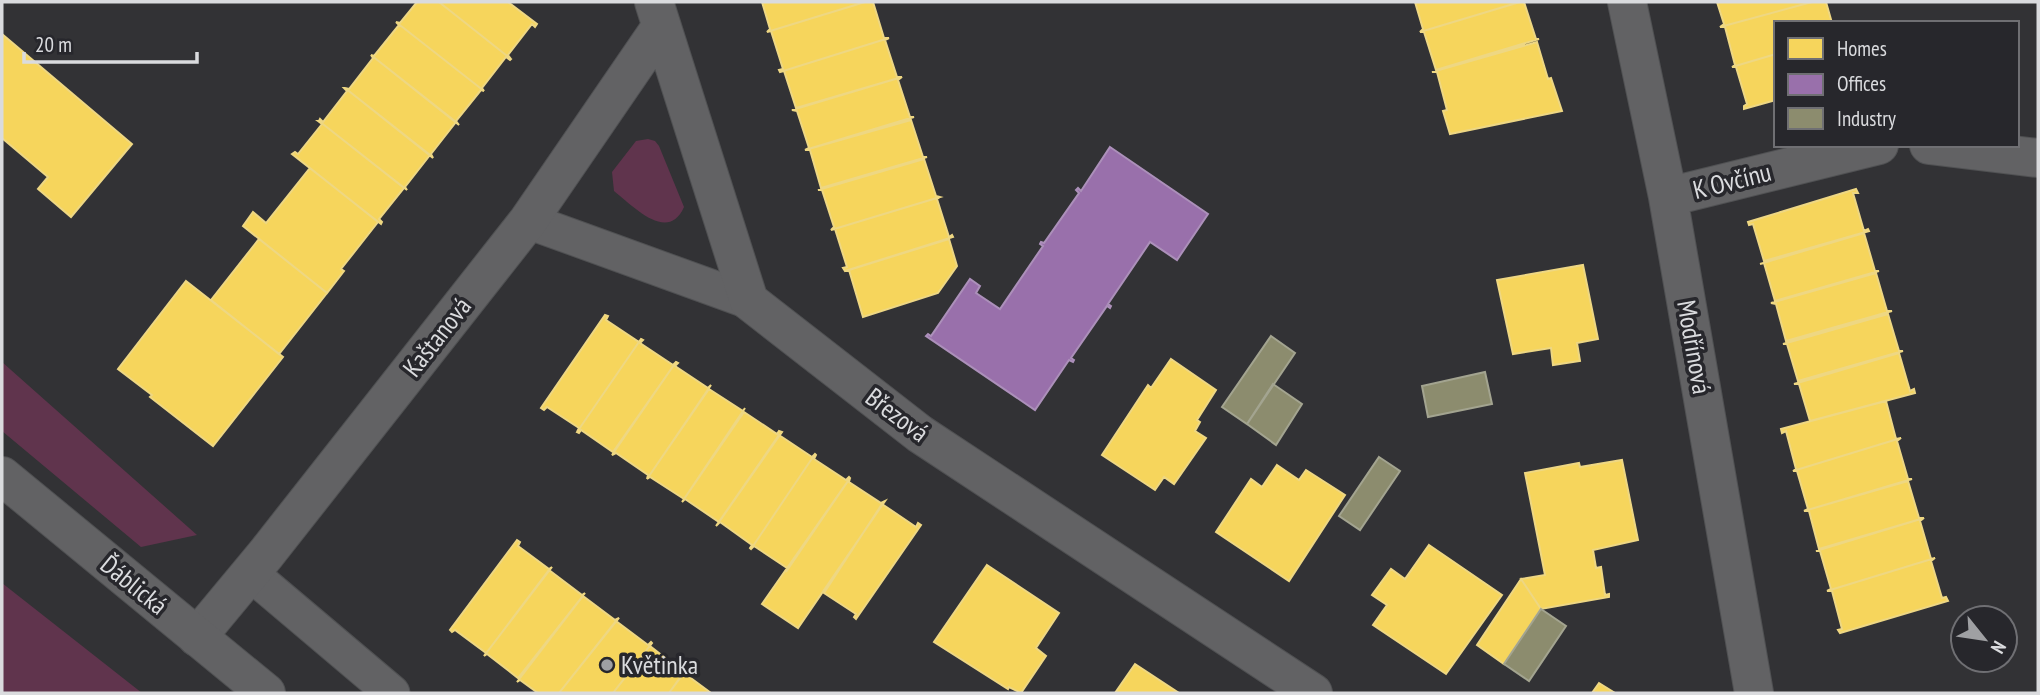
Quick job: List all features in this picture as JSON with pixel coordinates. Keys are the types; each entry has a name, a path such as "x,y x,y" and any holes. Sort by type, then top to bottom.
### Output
{"street":[{"name":"Modřínová","path":"1628,2 1668,197 1754,693"},
{"name":"Kaštanová","path":"197,637 528,221 658,14"},
{"path":"658,14 749,302"},
{"name":"K Ovčínu","path":"1668,197 1871,147"},
{"path":"1946,147 2038,158"},
{"name":"Březová","path":"749,302 920,434 1313,693"},
{"name":"Ďáblická","path":"2,476 266,693"}],"lane":[{"path":"528,221 749,302"},
{"path":"250,573 392,693"}],"shaded area":[{"path":"648,139 659,146 684,207 677,217 669,222 660,222 641,213 614,191 612,172 636,141"},
{"path":"2,362 197,535 141,547 2,431"},
{"path":"2,583 142,693 2,693"}],"building: Homes":[{"path":"417,2 439,2 511,59 506,57 482,88 484,91 396,22 400,23"},
{"path":"439,2 508,2 537,24 535,27 532,24 508,55 511,59"},
{"path":"762,2 865,2 767,32 770,29"},
{"path":"865,2 873,2 884,38 889,38 780,72 779,70 783,69 771,31 767,32"},
{"path":"1415,2 1520,2 1420,32 1423,29"},
{"path":"1524,2 1536,39 1539,39 1436,70 1424,32 1420,32"},
{"path":"1717,2 1812,2 1720,27 1724,24"},
{"path":"1812,2 1826,2 1831,21 1774,21 1774,55 1732,67 1735,65 1725,27 1720,27"},
{"path":"396,22 484,91 481,90 456,121 459,125 371,55 374,56 399,25"},
{"path":"2,34 132,144 71,217 38,189 48,177 2,138"},
{"path":"889,38 885,40 897,77 902,77 796,108 784,71 780,72"},
{"path":"1537,42 1548,79 1551,78 1562,111 1450,134 1443,111 1447,110 1437,72 1432,72"},
{"path":"371,55 456,122 431,154 433,158 345,88 349,89 373,58"},
{"path":"1774,55 1774,101 1744,109 1747,104 1736,67 1732,67"},
{"path":"902,77 898,80 910,117 914,117 805,150 809,148 797,111 792,110"},
{"path":"344,88 430,155 405,187 407,190 319,121 320,119 323,122 347,91"},
{"path":"911,120 923,157 927,157 821,188 810,150 805,150"},
{"path":"319,121 404,188 379,219 381,224 292,154 298,154 322,124"},
{"path":"924,159 936,196 940,197 831,230 834,227 822,190 818,190"},
{"path":"310,168 378,222 341,269 344,271 327,293 243,226 253,212 266,223"},
{"path":"1856,189 1858,193 1853,193 1864,231 1869,231 1764,261 1753,224 1749,225 1748,222"},
{"path":"940,197 937,199 949,237 953,237 845,271 843,268 847,267 835,229 831,230"},
{"path":"1864,233 1875,271 1879,271 1775,301 1764,263 1760,264"},
{"path":"259,239 327,293 279,354 211,300"},
{"path":"949,239 957,266 938,293 863,317 849,270"},
{"path":"1583,265 1598,339 1577,343 1580,361 1553,365 1551,348 1513,354 1497,280"},
{"path":"1876,273 1887,311 1892,311 1786,341 1776,304 1771,303"},
{"path":"186,281 283,357 213,446 118,369"},
{"path":"1888,314 1899,351 1903,351 1798,381 1787,344 1783,344"},
{"path":"605,315 608,316 606,320 639,342 577,432 579,428 547,407 544,410 541,408"},
{"path":"641,339 643,340 640,343 673,365 676,362 613,452 581,430 577,432"},
{"path":"1899,353 1910,391 1914,389 1915,393 1810,421 1799,384 1794,384"},
{"path":"1171,359 1216,390 1197,420 1200,422 1195,431 1206,438 1174,484 1164,477 1155,490 1102,455 1148,385 1151,388"},
{"path":"676,362 678,363 675,366 708,388 711,385 647,479 648,475 616,453 612,455"},
{"path":"709,389 743,411 684,499 650,477 647,479"},
{"path":"1886,401 1896,439 1901,438 1793,471 1796,469 1786,431 1782,433 1781,429"},
{"path":"744,412 777,434 782,432 719,522 685,499 682,502"},
{"path":"779,435 812,457 815,454 751,549 752,545 720,522 716,526"},
{"path":"1901,438 1897,441 1908,479 1912,479 1804,511 1808,509 1797,471 1793,471"},
{"path":"815,454 814,459 846,480 850,478 786,572 787,568 754,546 751,549"},
{"path":"1622,460 1638,540 1593,550 1596,568 1601,567 1605,595 1609,594 1609,597 1541,609 1521,579 1545,575 1525,473 1579,463 1580,467"},
{"path":"1277,465 1299,480 1306,470 1345,495 1289,581 1216,532 1251,479 1262,487"},
{"path":"850,478 849,482 881,503 885,501 798,628 762,604"},
{"path":"1908,481 1919,518 1924,518 1819,549 1809,511 1804,511"},
{"path":"882,504 916,527 918,523 921,525 856,619 856,614 824,593"},
{"path":"1924,518 1920,521 1931,559 1935,558 1827,591 1831,589 1820,551 1816,551"},
{"path":"517,540 520,542 518,546 549,569 552,567 484,656 486,653 455,630 450,630"},
{"path":"1429,545 1502,595 1446,674 1373,625 1387,605 1372,595 1391,569 1405,579"},
{"path":"1935,558 1931,561 1942,598 1946,597 1948,601 1840,633 1838,630 1842,629 1832,591 1827,591"},
{"path":"987,565 1059,613 1036,648 1046,656 1021,693 1009,687 1008,689 934,642"},
{"path":"549,570 582,595 585,593 518,678 487,654 484,656"},
{"path":"1521,579 1541,609 1504,664 1477,645"},
{"path":"583,596 615,620 619,618 559,693 538,693 520,680 517,682"},
{"path":"616,621 648,645 652,643 613,693 559,693"},
{"path":"652,643 650,646 682,671 684,667 686,669 669,693 613,693"},
{"path":"1135,664 1179,693 1115,693"},
{"path":"684,673 711,693 669,693"},
{"path":"1599,683 1615,693 1592,693"}],"building: Offices":[{"path":"1110,147 1208,214 1177,260 1150,242 1108,304 1110,308 1107,306 1071,358 1073,362 1069,360 1035,410 926,336 931,336 970,279 980,286 976,293 1000,309 1043,246 1041,242 1044,243 1079,193 1076,190 1078,188 1081,191"}],"building: Industry":[{"path":"1271,336 1295,353 1247,424 1222,407"},
{"path":"1485,372 1492,404 1428,417 1422,386"},
{"path":"1273,384 1302,404 1276,445 1247,424"},
{"path":"1379,457 1400,471 1360,530 1339,516"},
{"path":"1541,609 1566,626 1529,681 1504,664"}],"place":[{"name":"Květinka","path":"607,665"}]}
